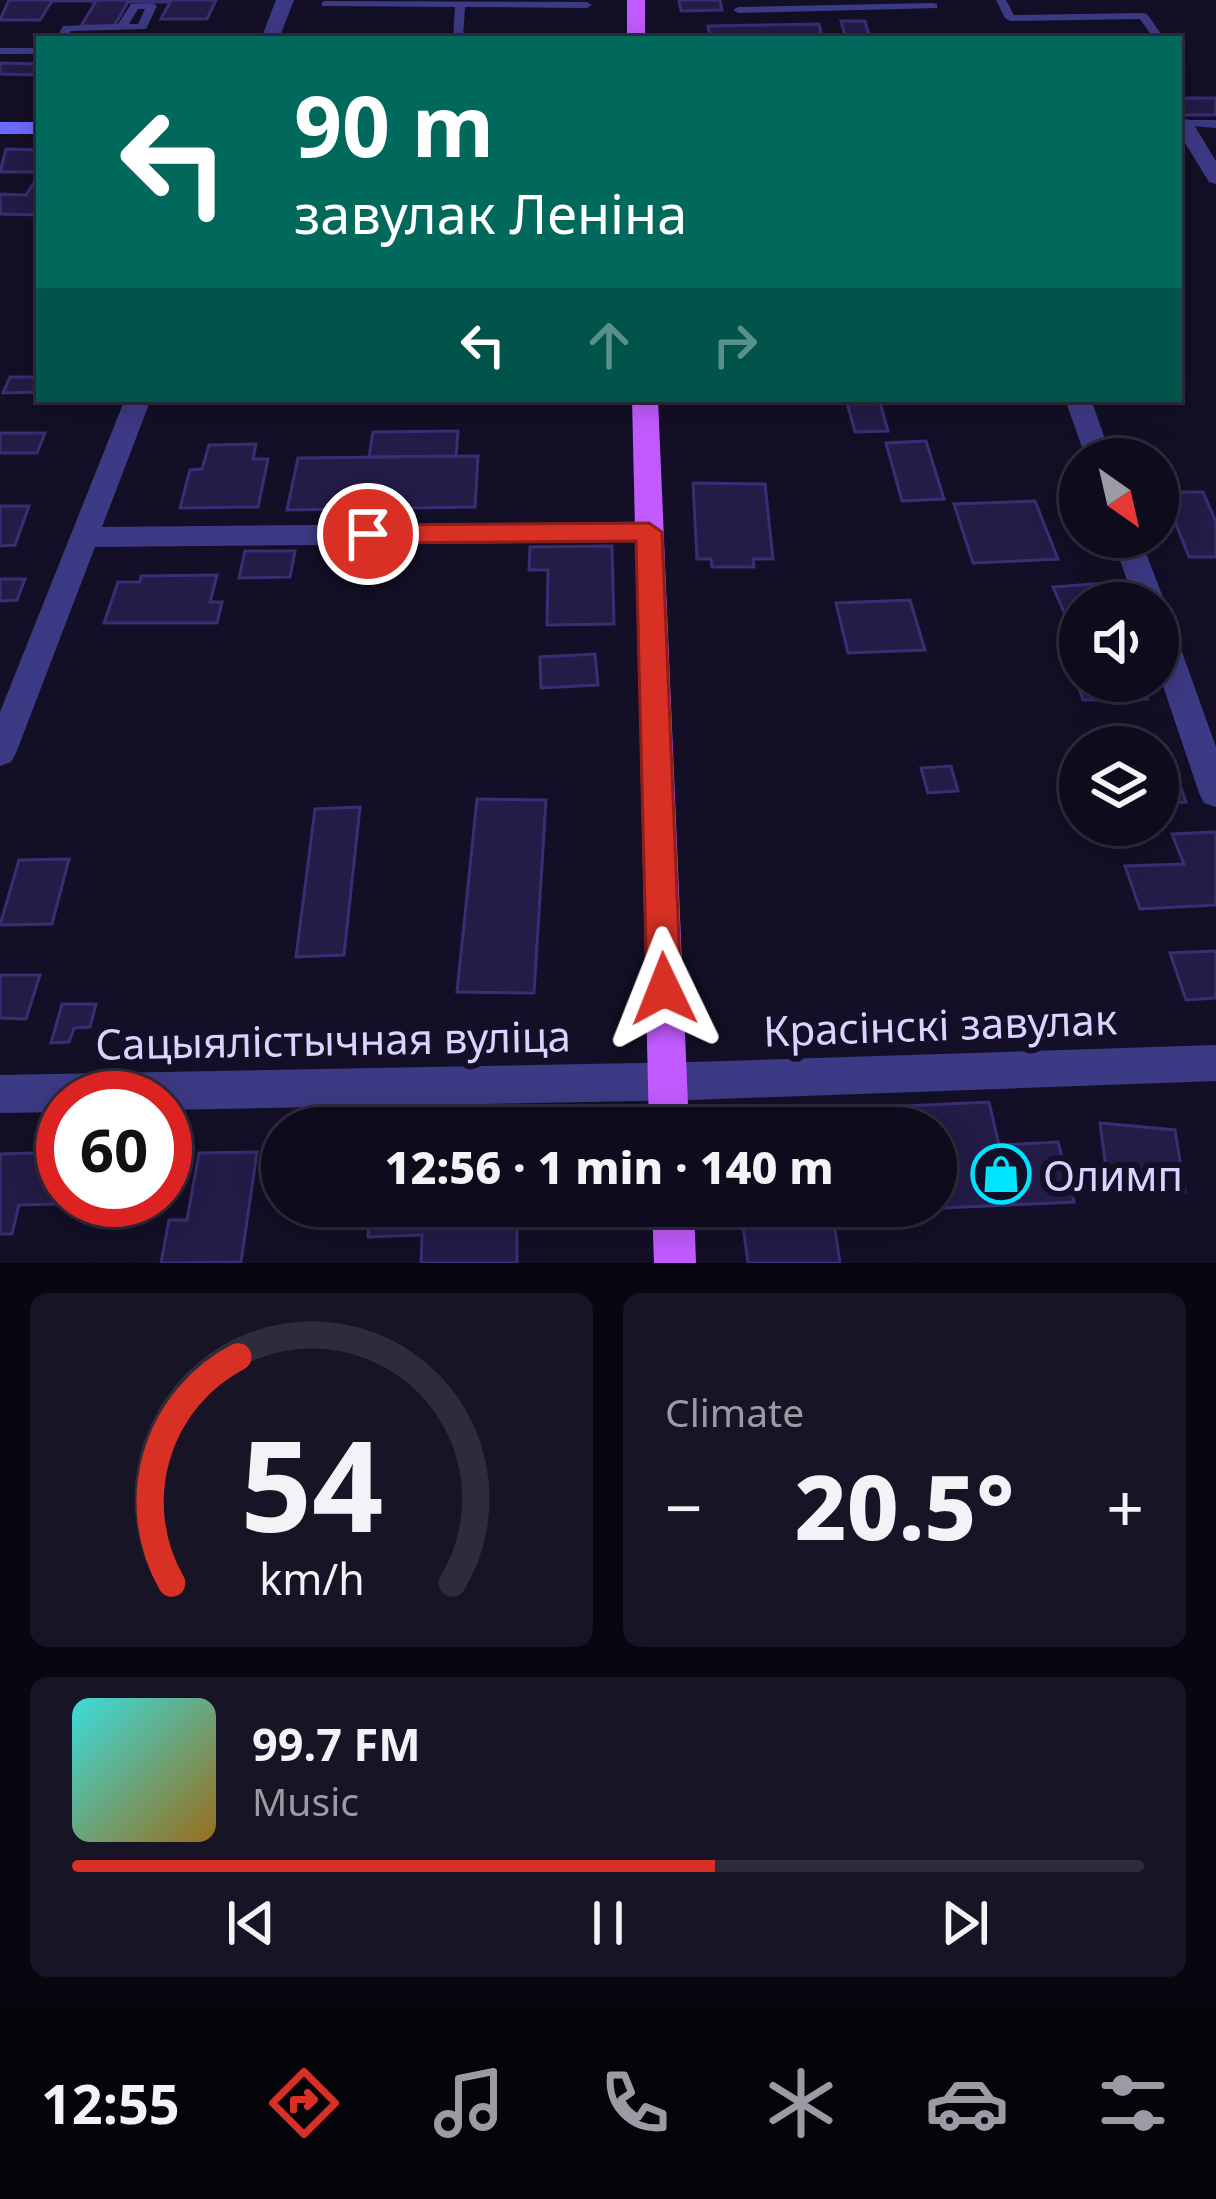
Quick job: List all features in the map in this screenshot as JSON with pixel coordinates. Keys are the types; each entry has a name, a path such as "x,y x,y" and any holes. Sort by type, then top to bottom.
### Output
{"main road":[{"path":"636,0 636,36"},
{"path":"0,128 36,128"},
{"path":"645,402 668,1107"},
{"path":"674,1227 675,1263"}],"street":[{"path":"271,36 285,0"},
{"path":"1182,126 1216,178"},
{"path":"0,753 88,537 136,402"},
{"path":"1079,402 1092,438"},
{"path":"88,537 649,532"},
{"path":"1179,687 1216,793"},
{"name":"Красінскі завулак","path":"667,1081 1216,1063"},
{"name":"Сацыялістычная вуліца","path":"0,1094 667,1081"}],"lane":[{"path":"1000,0 1010,18 1143,16 1158,36"},
{"path":"326,4 586,5"},
{"path":"458,36 460,4"},
{"path":"738,10 828,4 933,6"},
{"path":"63,36 68,28 122,27"},
{"path":"0,51 36,51"},
{"path":"1182,124 1216,124"}],"building":[{"path":"9,0 216,0 207,19 161,19 170,2 128,2 114,26 81,26 96,1 52,1 40,20 0,20"},
{"path":"679,0 720,0 722,10 681,11"},
{"path":"841,21 865,21 869,36 845,36"},
{"path":"819,24 822,36 710,36 708,26"},
{"path":"0,63 36,64 36,75 0,74"},
{"path":"1182,98 1216,98 1216,115 1182,115"},
{"path":"6,149 36,150 36,172 0,172"},
{"path":"36,180 36,215 0,214 0,194 26,195"},
{"path":"10,377 36,377 36,392 3,393"},
{"path":"847,402 880,402 888,431 855,432"},
{"path":"458,431 456,456 369,457 373,432"},
{"path":"0,433 45,433 37,453 0,453"},
{"path":"926,441 944,499 902,501 886,443"},
{"path":"256,444 253,459 268,459 258,507 180,508 190,470 202,469 209,445"},
{"path":"478,456 475,507 287,510 298,458"},
{"path":"693,483 765,484 773,559 753,559 754,567 712,567 711,559 697,559"},
{"path":"1179,492 1203,492 1216,522 1216,557 1189,557 1179,532"},
{"path":"1035,501 1058,559 973,563 954,504"},
{"path":"0,506 29,506 15,545 0,546"},
{"path":"612,546 614,624 547,625 548,570 529,570 530,547"},
{"path":"245,551 295,551 290,577 239,578"},
{"path":"217,575 210,602 222,602 217,623 104,623 118,582 140,582 141,576"},
{"path":"0,579 25,579 17,600 0,601"},
{"path":"910,600 925,650 848,653 836,603"},
{"path":"595,654 598,685 541,688 540,657"},
{"path":"951,766 958,791 928,793 921,768"},
{"path":"477,799 546,800 534,993 457,992"},
{"path":"360,807 344,955 296,957 315,809"},
{"path":"1216,832 1216,905 1140,909 1125,866 1184,864 1177,846 1179,834"},
{"path":"69,859 52,924 0,925 19,860"},
{"path":"1216,951 1216,998 1186,1000 1170,953"},
{"path":"0,975 40,975 26,1019 0,1018"},
{"path":"62,1004 96,1004 90,1027 74,1028 69,1042 51,1043"},
{"name":"Олимп","path":"989,1102 999,1145 1058,1142 1074,1202 957,1207 957,1107 883,1107"},
{"path":"1100,1123 1175,1130 1185,1192 1108,1184"},
{"path":"257,1152 241,1262 161,1263 168,1227 192,1227 199,1153"},
{"path":"36,1153 36,1205 19,1205 12,1234 0,1234 0,1154"},
{"path":"369,1227 517,1227 517,1263 421,1263 422,1235 368,1237"},
{"path":"743,1227 835,1227 840,1263 748,1263"}],"place":[{"name":"Олимп","path":"1001,1174"}],"route":[{"path":"368,534 649,532 664,989"}]}
